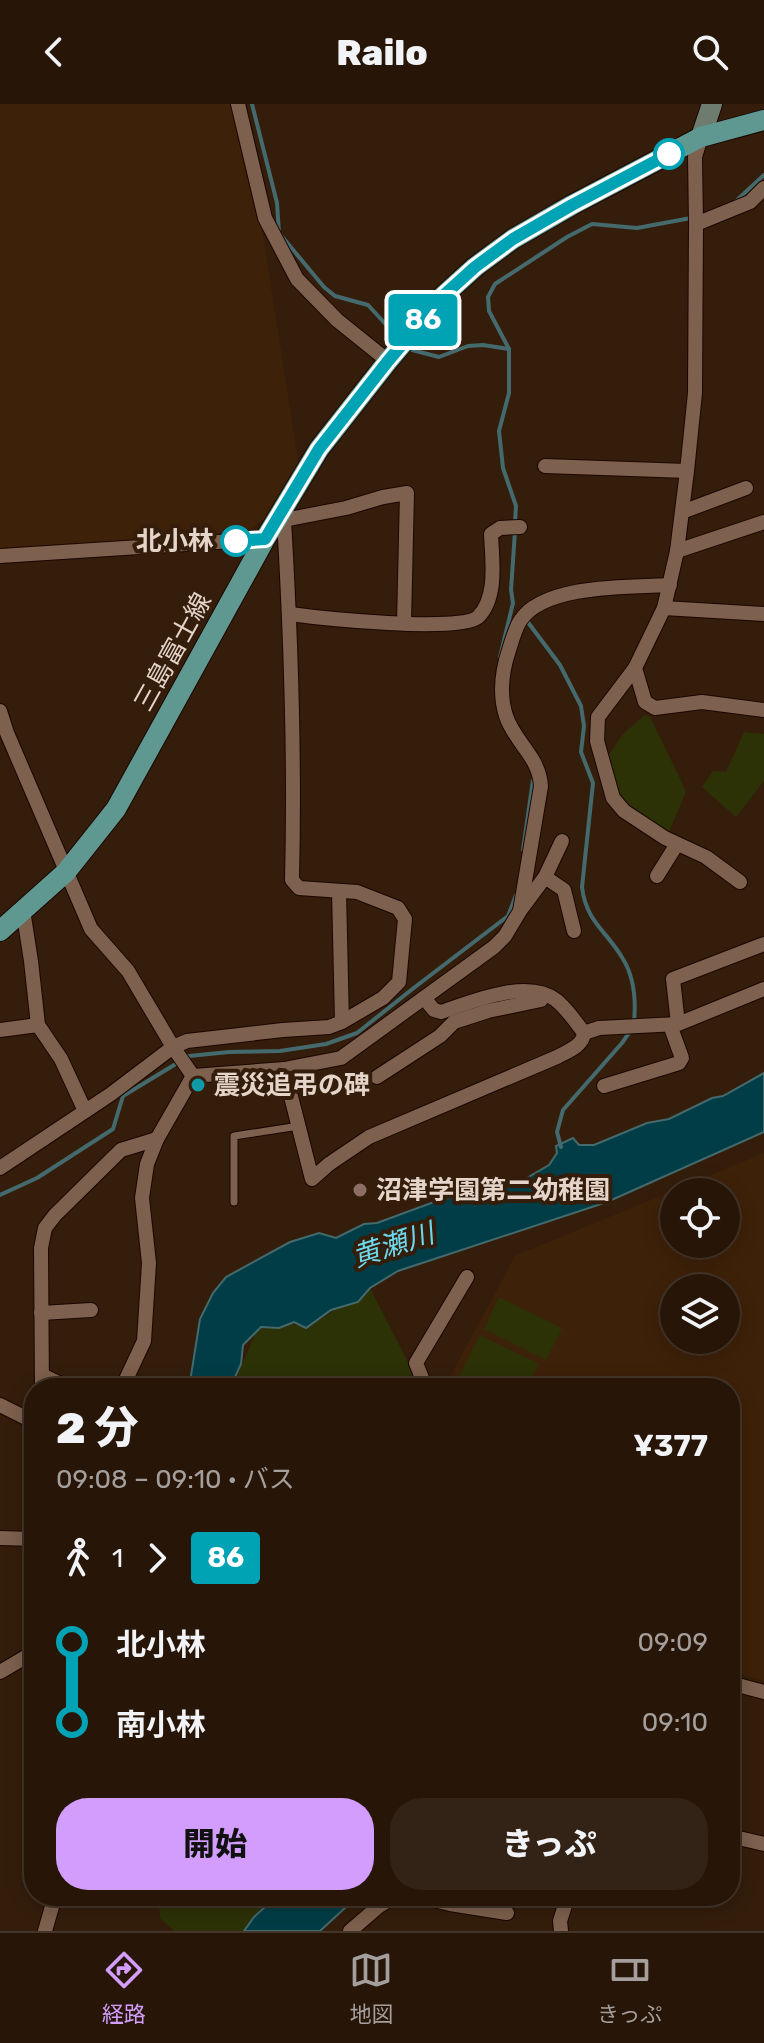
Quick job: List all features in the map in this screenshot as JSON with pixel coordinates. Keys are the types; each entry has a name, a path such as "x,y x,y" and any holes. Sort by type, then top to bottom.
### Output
{"main road":[{"name":"三島富士線","path":"0,931 66,872 116,809 265,539 282,518 319,449 443,296 513,239 572,205 701,137 764,120"}],"street":[{"path":"238,104 265,218 297,279 337,320 388,361"},
{"path":"706,107 695,157 695,393 677,551 664,608 635,668 598,717 597,741 613,798 624,811 665,838 706,857 740,882"},
{"path":"696,224 750,202 764,188"},
{"path":"545,466 687,471"},
{"path":"682,512 746,488"},
{"path":"0,1168 173,1047 187,1041 329,1027 383,998 399,982 405,919 398,908 357,892 299,888 292,880 290,614 282,518 346,508 407,493 404,623"},
{"path":"677,551 764,522"},
{"path":"290,614 350,622 460,624 476,618 486,604 492,584 491,534 500,528 520,527"},
{"path":"0,556 265,539"},
{"path":"520,911 541,786 540,771 516,735 503,702 503,668 520,621 546,600 577,592 670,585"},
{"path":"664,608 764,614"},
{"path":"635,668 645,702 655,708 702,702 764,710"},
{"path":"0,711 91,929 128,971 193,1076"},
{"path":"193,1076 284,1069 341,1058 494,947 505,936 545,877 562,841"},
{"path":"657,876 677,844"},
{"path":"545,877 564,890 574,931"},
{"path":"339,891 342,1022"},
{"path":"23,910 38,1025 61,1059 85,1111"},
{"path":"604,1086 679,1063 682,1058 674,1025 673,979 764,944"},
{"path":"584,1033 599,1028 674,1025 764,989"},
{"path":"284,1069 312,1179 369,1137 557,1057 584,1038 584,1033 554,998 544,995 519,990 441,1012 434,1010 424,998"},
{"path":"377,1077 440,1036 454,1022 541,1000 544,995"},
{"path":"0,1030 38,1025"},
{"path":"127,1378 144,1341 149,1263 142,1198 147,1164 157,1139 193,1076"},
{"path":"42,1378 41,1248 45,1228 121,1150 157,1139"},
{"path":"422,1378 416,1363 467,1277"},
{"path":"41,1313 91,1310"},
{"path":"0,1405 24,1417"},
{"path":"0,1538 24,1539"},
{"path":"0,1672 24,1659"},
{"path":"740,1686 764,1692"},
{"path":"740,1838 764,1844"},
{"path":"45,1931 52,1906"},
{"path":"350,1931 379,1906"},
{"path":"463,1906 507,1913"},
{"path":"561,1931 560,1921 565,1906"}],"lane":[{"path":"234,1202 234,1136 299,1126"}],"shaded area":[{"path":"0,104 234,104 258,203 299,467 278,509 251,529 0,550"},
{"path":"764,1153 764,1681 740,1674 740,1378 449,1378 515,1256 660,1196 660,1258 740,1258 740,1178 704,1178"}],"green space":[{"path":"645,715 650,716 686,792 668,834 627,804 616,790 606,759 623,734"},
{"path":"744,732 764,734 764,781 736,817 702,787 713,771 726,772"},
{"path":"370,1288 415,1376 236,1378 257,1330 290,1323 306,1328"},
{"path":"499,1297 562,1328 546,1360 484,1329"},
{"path":"480,1335 539,1364 532,1378 458,1378"},
{"path":"159,1906 268,1906 243,1931 174,1931 160,1918"}],"water":[{"name":"黄瀬川","path":"764,1073 764,1132 607,1202 398,1271 370,1288 358,1302 331,1310 306,1328 294,1322 279,1328 261,1327 243,1345 241,1364 235,1378 191,1378 200,1319 213,1293 226,1277 290,1242 319,1233 336,1238 364,1224 377,1223 442,1199 471,1195 525,1179 549,1165 557,1153 556,1146 573,1138 579,1145 594,1145 647,1123 669,1119 712,1098 723,1096"},
{"path":"266,1906 347,1906 320,1931 244,1931"}],"waterway":[{"path":"252,104 277,203 279,233 324,287 335,296 368,305 391,330"},
{"path":"736,201 764,175"},
{"path":"515,523 516,506 503,468 499,431 509,393 509,349 489,311 488,297 495,284 592,224 637,228 691,218"},
{"path":"412,350 439,357 468,346 509,349"},
{"path":"500,657 513,603 515,531"},
{"path":"527,621 560,665 581,706 584,726 581,752 593,783 582,887 584,899 630,973 634,1022"},
{"path":"523,850 533,780"},
{"path":"0,1195 37,1178 113,1129 123,1096 189,1056 280,1051 326,1044 357,1033 508,916 516,895"},
{"path":"561,1147 557,1132 563,1110 631,1030"}],"bus line":[{"name":"86","path":"236,541 265,539 319,449 443,296 475,267 513,239 669,154"}],"place":[{"name":"北小林","path":"236,541"},
{"name":"震災追弔の碑","path":"198,1085"},
{"name":"沼津学園第二幼稚園","path":"360,1190"}]}
